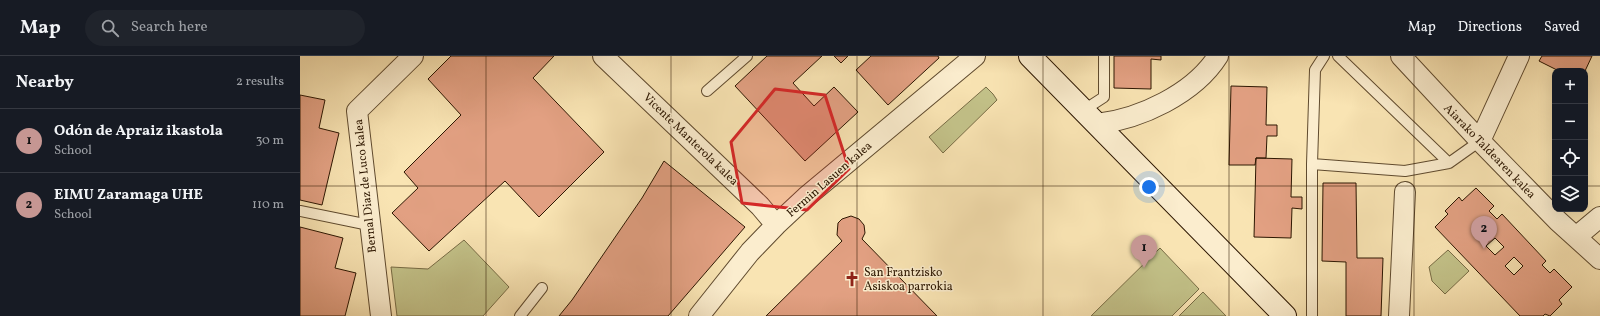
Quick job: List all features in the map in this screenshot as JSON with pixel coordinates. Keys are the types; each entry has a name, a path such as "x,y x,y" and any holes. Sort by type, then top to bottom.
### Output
{"street":[{"name":"Bernal Diaz de Luco kalea","path":"381,316 369,225 357,111 413,56"},
{"name":"Vicente Manterola kalea","path":"603,56 760,206 776,224"},
{"name":"Fermin Lasuen kalea","path":"699,316 750,252 776,224 806,197 975,56"},
{"path":"1030,56 1285,316"},
{"path":"1090,117 1115,122 1132,117 1150,109 1179,94 1198,80 1218,56"},
{"name":"Aiarako Taldearen kalea","path":"1400,56 1558,221 1600,259"},
{"path":"1480,141 1519,56"},
{"path":"1399,316 1405,192"},
{"path":"1576,237 1600,217"}],"lane":[{"path":"707,91 747,56"},
{"path":"1090,117 1104,97 1104,56"},
{"path":"1312,316 1312,164 1315,70 1324,56"},
{"path":"1338,56 1448,163"},
{"path":"1312,164 1405,171 1448,163 1480,141"},
{"path":"300,211 369,225"},
{"path":"520,316 542,288"}],"highlighted area":[{"path":"775,89 825,95 849,169 807,210 742,203 731,142"}],"shaded area":[{"path":"986,87 997,100 943,153 929,137"},
{"path":"464,240 509,287 483,316 397,316 391,267 428,269"},
{"path":"1160,248 1199,289 1172,316 1091,316"},
{"path":"1448,250 1469,271 1445,294 1432,281 1429,267"},
{"path":"1203,292 1226,316 1179,316"}],"building":[{"path":"451,56 554,56 533,78 604,152 539,217 505,181 429,251 392,213 418,188 404,172 461,115 428,79"},
{"path":"767,56 822,56 793,83 814,106 834,87 858,112 805,161 735,86"},
{"path":"834,56 848,56 841,63"},
{"path":"871,56 938,56 939,58 888,105 856,70"},
{"path":"1114,56 1161,56 1161,60 1151,59 1151,89 1114,88"},
{"path":"1542,56 1592,56 1586,68 1553,68 1539,61"},
{"path":"1231,86 1267,87 1266,125 1277,125 1277,136 1267,136 1266,158 1256,158 1255,165 1229,165"},
{"path":"300,95 325,100 319,128 339,133 322,205 300,200"},
{"path":"1256,158 1292,159 1291,197 1302,197 1302,209 1292,208 1291,238 1254,237"},
{"path":"664,161 745,227 668,316 559,316 572,300 642,198"},
{"path":"1323,183 1356,183 1357,258 1383,258 1381,316 1346,316 1346,262 1322,261"},
{"path":"1476,188 1494,206 1489,211 1497,219 1502,214 1546,261 1542,265 1550,273 1554,269 1572,287 1559,300 1562,304 1550,316 1545,314 1543,316 1520,316 1435,227 1448,214 1445,211 1459,197 1462,201","holes":["1495,238 1504,247 1495,255 1486,246","1514,257 1523,266 1514,275 1505,266"]},
{"name":"San Frantzisko Asiskoa parrokia","path":"851,216 859,219 864,225 865,233 862,239 937,316 766,316 842,241 837,235 838,223 842,219"},
{"path":"300,227 343,238 335,268 356,273 345,316 300,316"}],"place":[{"name":"EIMU Zaramaga UHE","path":"1484,249"},
{"name":"Odón de Apraiz ikastola","path":"1144,268"},
{"name":"San Frantzisko Asiskoa parrokia","path":"852,279"}]}
